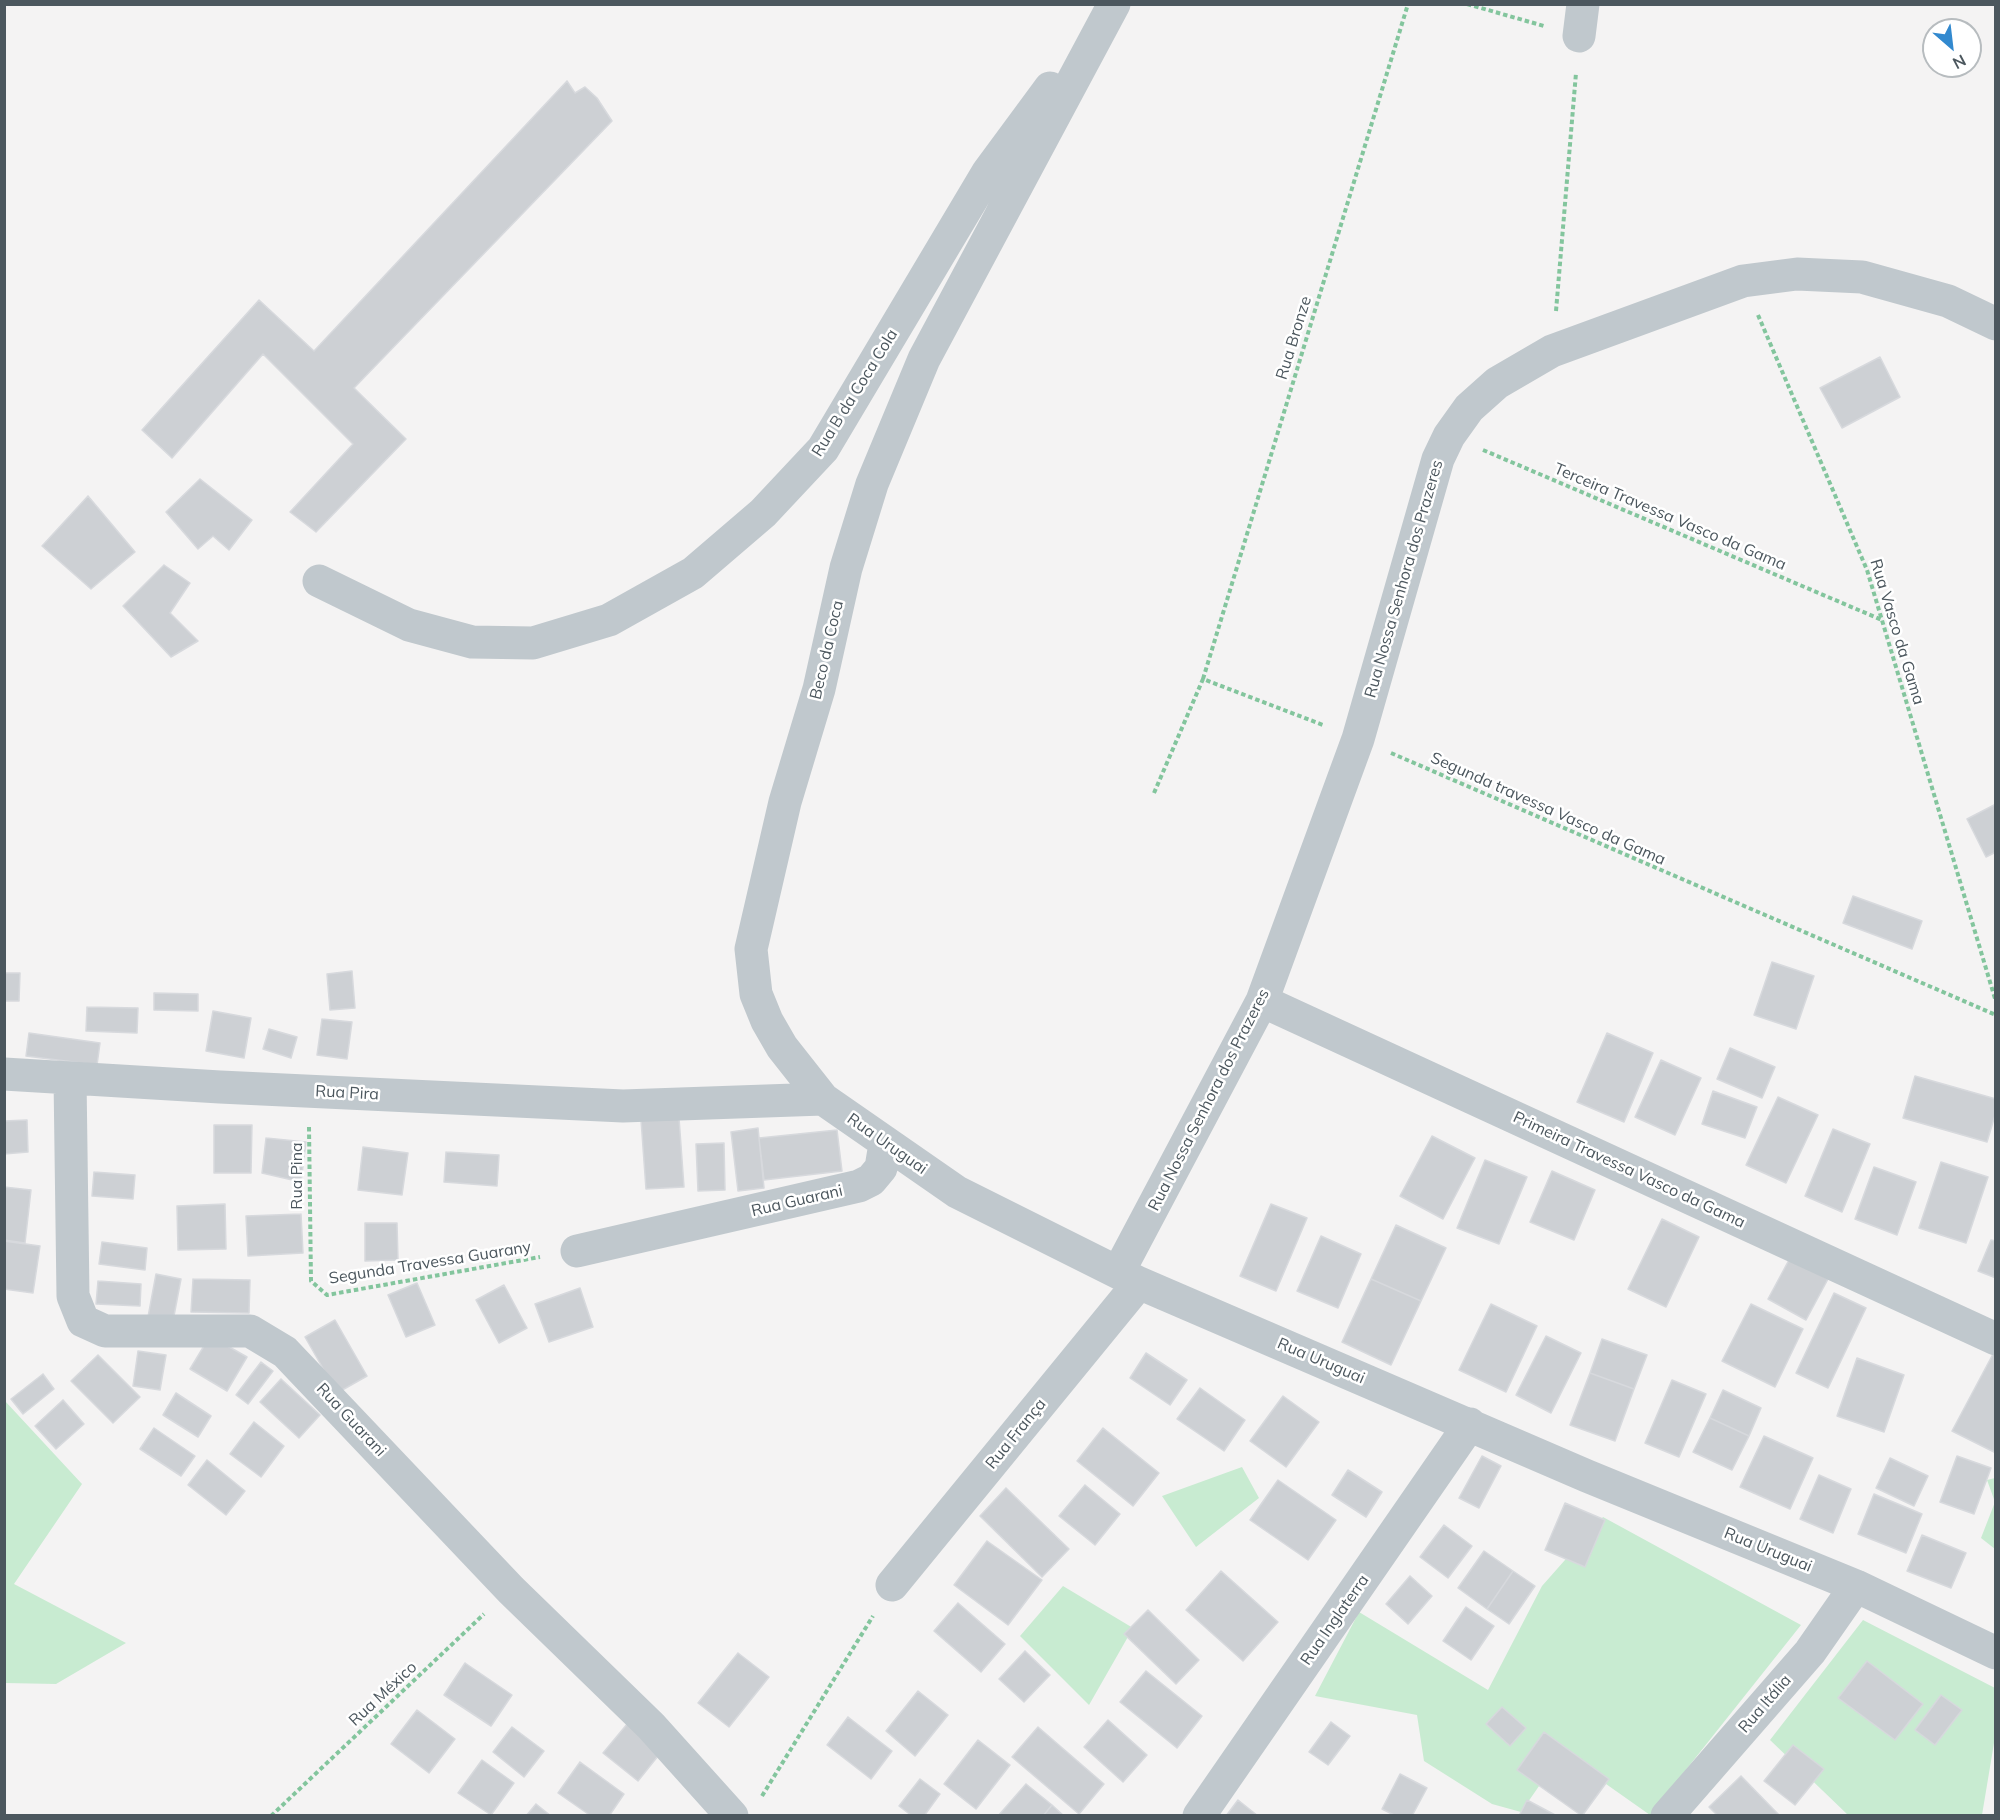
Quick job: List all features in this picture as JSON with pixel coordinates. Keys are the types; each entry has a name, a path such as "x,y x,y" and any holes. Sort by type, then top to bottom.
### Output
{"street":[{"name":"Rua B da Coca Cola","path":"924,359 1113,4"},
{"name":"Rua B da Coca Cola","path":"319,580 409,626 472,642 533,643 609,620 693,573 763,513 823,449 988,172 1113,4"},
{"name":"Rua Nossa Senhora dos Prazeres","path":"1129,1277 1262,1002 1358,739 1438,459 1449,436 1469,408 1497,384 1552,351 1743,281 1797,274 1862,277 1948,301 1995,324"},
{"name":"Beco da Coca","path":"751,949 785,802 819,689 846,568 872,484 924,359"},
{"name":"Rua Uruguai","path":"751,949 756,994 767,1021 782,1047 823,1099 957,1192 1129,1277 1587,1476 1856,1586 1995,1653"},
{"name":"Primeira Travessa Vasco da Gama","path":"1262,1002 1995,1339"},
{"name":"Rua Pira","path":"4,1074 623,1106 823,1099"},
{"name":"Rua Guarani","path":"70,1078 73,1296 83,1321 105,1331 250,1331 285,1352 511,1590 651,1726 744,1810"},
{"name":"Rua Guarani","path":"577,1251 859,1186 871,1180 881,1168 885,1144"},
{"name":"Rua França","path":"892,1585 1129,1277"},
{"name":"Rua Inglaterra","path":"1199,1815 1470,1424"},
{"name":"Rua Itália","path":"1667,1815 1809,1652 1856,1586"}],"path":[{"name":"Rua Bronze","path":"1203,679 1408,4"},
{"path":"1467,4 1581,20 1552,351"},
{"name":"Rua Vasco da Gama","path":"1743,281 1866,570 1883,620 1995,1002"},
{"name":"Terceira Travessa Vasco da Gama","path":"1449,436 1883,620"},
{"name":"Segunda travessa Vasco da Gama","path":"1203,679 1358,739 1995,1016"},
{"path":"1154,793 1203,679"},
{"name":"Rua Pina","path":"309,1091 310,1261"},
{"name":"Segunda Travessa Guarany","path":"310,1261 311,1281 327,1295 577,1251"},
{"path":"744,1810 892,1585"},
{"name":"Rua México","path":"271,1815 511,1590"}],"green space":[{"path":"5,1401 82,1484 14,1584 126,1643 56,1684 5,1683"},
{"path":"1242,1467 1259,1498 1196,1547 1162,1496"},
{"path":"1996,1478 1995,1549 1981,1538 1995,1502 1987,1480"},
{"path":"1603,1517 1801,1625 1650,1815 1562,1753 1521,1812 1492,1804 1424,1761 1417,1715 1315,1696 1359,1612 1488,1690 1542,1586"},
{"path":"1063,1586 1133,1628 1089,1705 1020,1636"},
{"path":"1863,1620 1995,1688 1995,1737 1982,1815 1848,1815 1770,1740"}],"building":[{"path":"567,81 575,93 585,87 597,98 612,121 354,388 406,439 316,532 290,512 353,444 263,354 172,458 142,430 259,300 314,351"},
{"path":"1880,357 1900,397 1842,428 1820,388"},
{"path":"200,479 252,520 229,550 213,536 198,549 166,512"},
{"path":"88,496 135,552 91,589 42,546"},
{"path":"164,565 190,583 170,613 198,641 171,657 123,606"},
{"path":"1996,804 1996,852 1986,857 1967,819"},
{"path":"1853,896 1922,921 1912,949 1843,923"},
{"path":"1772,962 1814,976 1796,1029 1754,1015"},
{"path":"352,971 355,1008 330,1010 327,974"},
{"path":"4,973 20,973 19,1001 4,1001"},
{"path":"154,993 198,994 198,1011 154,1010"},
{"path":"87,1007 138,1008 137,1033 86,1031"},
{"path":"213,1011 251,1018 244,1058 206,1051"},
{"path":"322,1019 352,1022 347,1059 317,1055"},
{"path":"269,1029 297,1037 291,1058 263,1049"},
{"path":"29,1033 100,1043 97,1065 26,1056"},
{"path":"1607,1033 1653,1053 1624,1122 1577,1102"},
{"path":"1730,1048 1775,1067 1762,1098 1717,1079"},
{"path":"1661,1060 1701,1078 1675,1135 1635,1117"},
{"path":"1915,1076 1996,1099 1996,1112 1987,1142 1903,1118"},
{"path":"1713,1091 1757,1107 1745,1138 1702,1124"},
{"path":"1778,1097 1818,1115 1786,1183 1746,1165"},
{"path":"679,1118 684,1187 646,1189 641,1120"},
{"path":"27,1120 28,1152 4,1154 4,1121"},
{"path":"214,1125 252,1125 251,1173 214,1173"},
{"path":"758,1128 764,1188 738,1191 731,1132"},
{"path":"1833,1129 1870,1144 1842,1212 1805,1196"},
{"path":"837,1130 842,1171 764,1180 759,1138"},
{"path":"1432,1136 1475,1158 1443,1219 1400,1196"},
{"path":"266,1138 306,1142 301,1182 262,1173"},
{"path":"724,1143 725,1190 698,1191 696,1144"},
{"path":"363,1147 408,1153 402,1195 358,1190"},
{"path":"446,1152 499,1155 497,1186 444,1182"},
{"path":"1485,1160 1527,1177 1499,1244 1457,1228"},
{"path":"1941,1162 1988,1177 1966,1243 1919,1228"},
{"path":"1874,1167 1916,1182 1897,1235 1855,1219"},
{"path":"1552,1171 1595,1190 1574,1240 1530,1222"},
{"path":"94,1172 135,1175 133,1199 92,1196"},
{"path":"4,1187 31,1190 25,1243 4,1240"},
{"path":"225,1204 226,1249 178,1250 177,1206"},
{"path":"1271,1204 1307,1218 1276,1291 1240,1276"},
{"path":"301,1214 303,1253 248,1256 246,1216"},
{"path":"1662,1219 1699,1237 1666,1307 1628,1289"},
{"path":"365,1223 397,1223 398,1260 365,1261"},
{"path":"1396,1225 1446,1248 1421,1301 1371,1279"},
{"path":"1321,1236 1361,1254 1338,1308 1297,1291"},
{"path":"1991,1240 1996,1241 1996,1278 1978,1271"},
{"path":"4,1241 40,1246 33,1293 4,1289"},
{"path":"102,1242 147,1248 145,1270 99,1264"},
{"path":"1790,1258 1828,1279 1806,1320 1768,1299"},
{"path":"156,1274 181,1279 173,1321 148,1317"},
{"path":"193,1279 250,1280 249,1313 191,1312"},
{"path":"1371,1279 1421,1301 1391,1365 1342,1342"},
{"path":"98,1281 141,1284 140,1306 96,1304"},
{"path":"417,1283 435,1325 406,1337 388,1295"},
{"path":"504,1285 527,1328 499,1343 476,1300"},
{"path":"580,1288 593,1327 549,1342 535,1304"},
{"path":"1834,1293 1866,1308 1828,1388 1796,1373"},
{"path":"1491,1304 1537,1326 1506,1392 1459,1370"},
{"path":"1751,1304 1803,1329 1775,1387 1722,1361"},
{"path":"335,1320 367,1376 337,1393 305,1337"},
{"path":"210,1336 247,1357 227,1391 190,1369"},
{"path":"1546,1336 1581,1353 1551,1413 1516,1395"},
{"path":"1602,1339 1647,1355 1634,1389 1590,1373"},
{"path":"138,1351 166,1355 160,1390 133,1386"},
{"path":"1146,1353 1187,1380 1170,1405 1130,1378"},
{"path":"1993,1354 1996,1355 1996,1453 1952,1431"},
{"path":"98,1355 140,1397 113,1423 71,1381"},
{"path":"1857,1358 1904,1375 1884,1432 1837,1416"},
{"path":"261,1362 273,1371 248,1404 236,1395"},
{"path":"1590,1373 1634,1389 1615,1441 1570,1425"},
{"path":"43,1374 54,1389 23,1414 11,1399"},
{"path":"281,1379 320,1415 299,1438 260,1402"},
{"path":"1672,1380 1706,1394 1679,1457 1645,1443"},
{"path":"1200,1388 1245,1420 1224,1451 1177,1419"},
{"path":"1723,1390 1761,1408 1749,1436 1710,1418"},
{"path":"176,1393 211,1416 198,1437 163,1415"},
{"path":"1283,1396 1319,1422 1286,1467 1250,1441"},
{"path":"63,1400 84,1424 56,1449 35,1426"},
{"path":"1710,1418 1749,1436 1732,1470 1693,1452"},
{"path":"254,1422 284,1446 261,1477 230,1454"},
{"path":"154,1428 195,1456 181,1476 140,1449"},
{"path":"1103,1428 1159,1473 1133,1506 1077,1461"},
{"path":"1764,1436 1813,1458 1790,1509 1740,1487"},
{"path":"1482,1456 1501,1466 1479,1508 1459,1498"},
{"path":"1957,1456 1991,1468 1974,1514 1940,1502"},
{"path":"1890,1458 1928,1476 1914,1506 1876,1488"},
{"path":"207,1460 245,1491 226,1515 188,1485"},
{"path":"1348,1470 1382,1492 1366,1517 1332,1495"},
{"path":"1819,1475 1851,1489 1833,1533 1800,1519"},
{"path":"1278,1480 1336,1520 1308,1560 1250,1520"},
{"path":"1085,1485 1120,1514 1095,1545 1059,1516"},
{"path":"1006,1488 1069,1549 1042,1577 980,1516"},
{"path":"1874,1494 1922,1514 1906,1553 1858,1534"},
{"path":"1565,1503 1605,1520 1585,1567 1545,1550"},
{"path":"1444,1525 1472,1546 1448,1578 1420,1557"},
{"path":"1922,1535 1966,1553 1951,1588 1907,1571"},
{"path":"987,1541 1042,1580 1008,1625 954,1585"},
{"path":"1484,1551 1513,1571 1487,1609 1458,1588"},
{"path":"1221,1571 1278,1622 1243,1661 1186,1610"},
{"path":"1513,1571 1535,1586 1509,1624 1487,1609"},
{"path":"1410,1576 1432,1596 1408,1624 1386,1604"},
{"path":"958,1603 1005,1644 981,1672 934,1631"},
{"path":"1466,1607 1494,1626 1471,1660 1443,1641"},
{"path":"1148,1610 1199,1660 1176,1684 1124,1634"},
{"path":"1025,1651 1050,1675 1024,1702 999,1679"},
{"path":"738,1653 769,1677 729,1727 698,1703"},
{"path":"1867,1661 1923,1704 1895,1740 1838,1698"},
{"path":"465,1663 512,1695 491,1726 444,1695"},
{"path":"1146,1671 1202,1716 1177,1748 1120,1702"},
{"path":"918,1691 948,1715 915,1756 886,1731"},
{"path":"1941,1695 1962,1710 1935,1745 1915,1730"},
{"path":"1502,1707 1526,1728 1510,1746 1486,1724"},
{"path":"417,1710 455,1739 429,1773 391,1744"},
{"path":"848,1717 892,1751 871,1779 827,1745"},
{"path":"1108,1720 1147,1755 1123,1782 1084,1747"},
{"path":"1331,1722 1350,1736 1328,1765 1309,1752"},
{"path":"628,1723 662,1751 638,1781 603,1753"},
{"path":"512,1727 544,1751 524,1777 493,1752"},
{"path":"1038,1727 1104,1784 1079,1814 1012,1757"},
{"path":"1544,1732 1609,1779 1582,1816 1517,1770"},
{"path":"978,1740 1010,1765 976,1809 944,1784"},
{"path":"1793,1745 1824,1769 1795,1805 1764,1781"},
{"path":"482,1760 514,1783 491,1815 458,1793"},
{"path":"580,1762 624,1794 609,1816 591,1816 558,1793"},
{"path":"1400,1774 1427,1788 1412,1816 1396,1816 1382,1809"},
{"path":"1741,1776 1780,1816 1718,1816 1709,1807"},
{"path":"920,1779 940,1794 924,1816 912,1816 899,1806"},
{"path":"1026,1784 1052,1805 1043,1816 998,1816"},
{"path":"1238,1800 1258,1816 1226,1816"},
{"path":"1527,1800 1557,1816 1519,1816"},
{"path":"536,1804 551,1816 526,1816"},
{"path":"1052,1805 1064,1816 1043,1816"}]}
